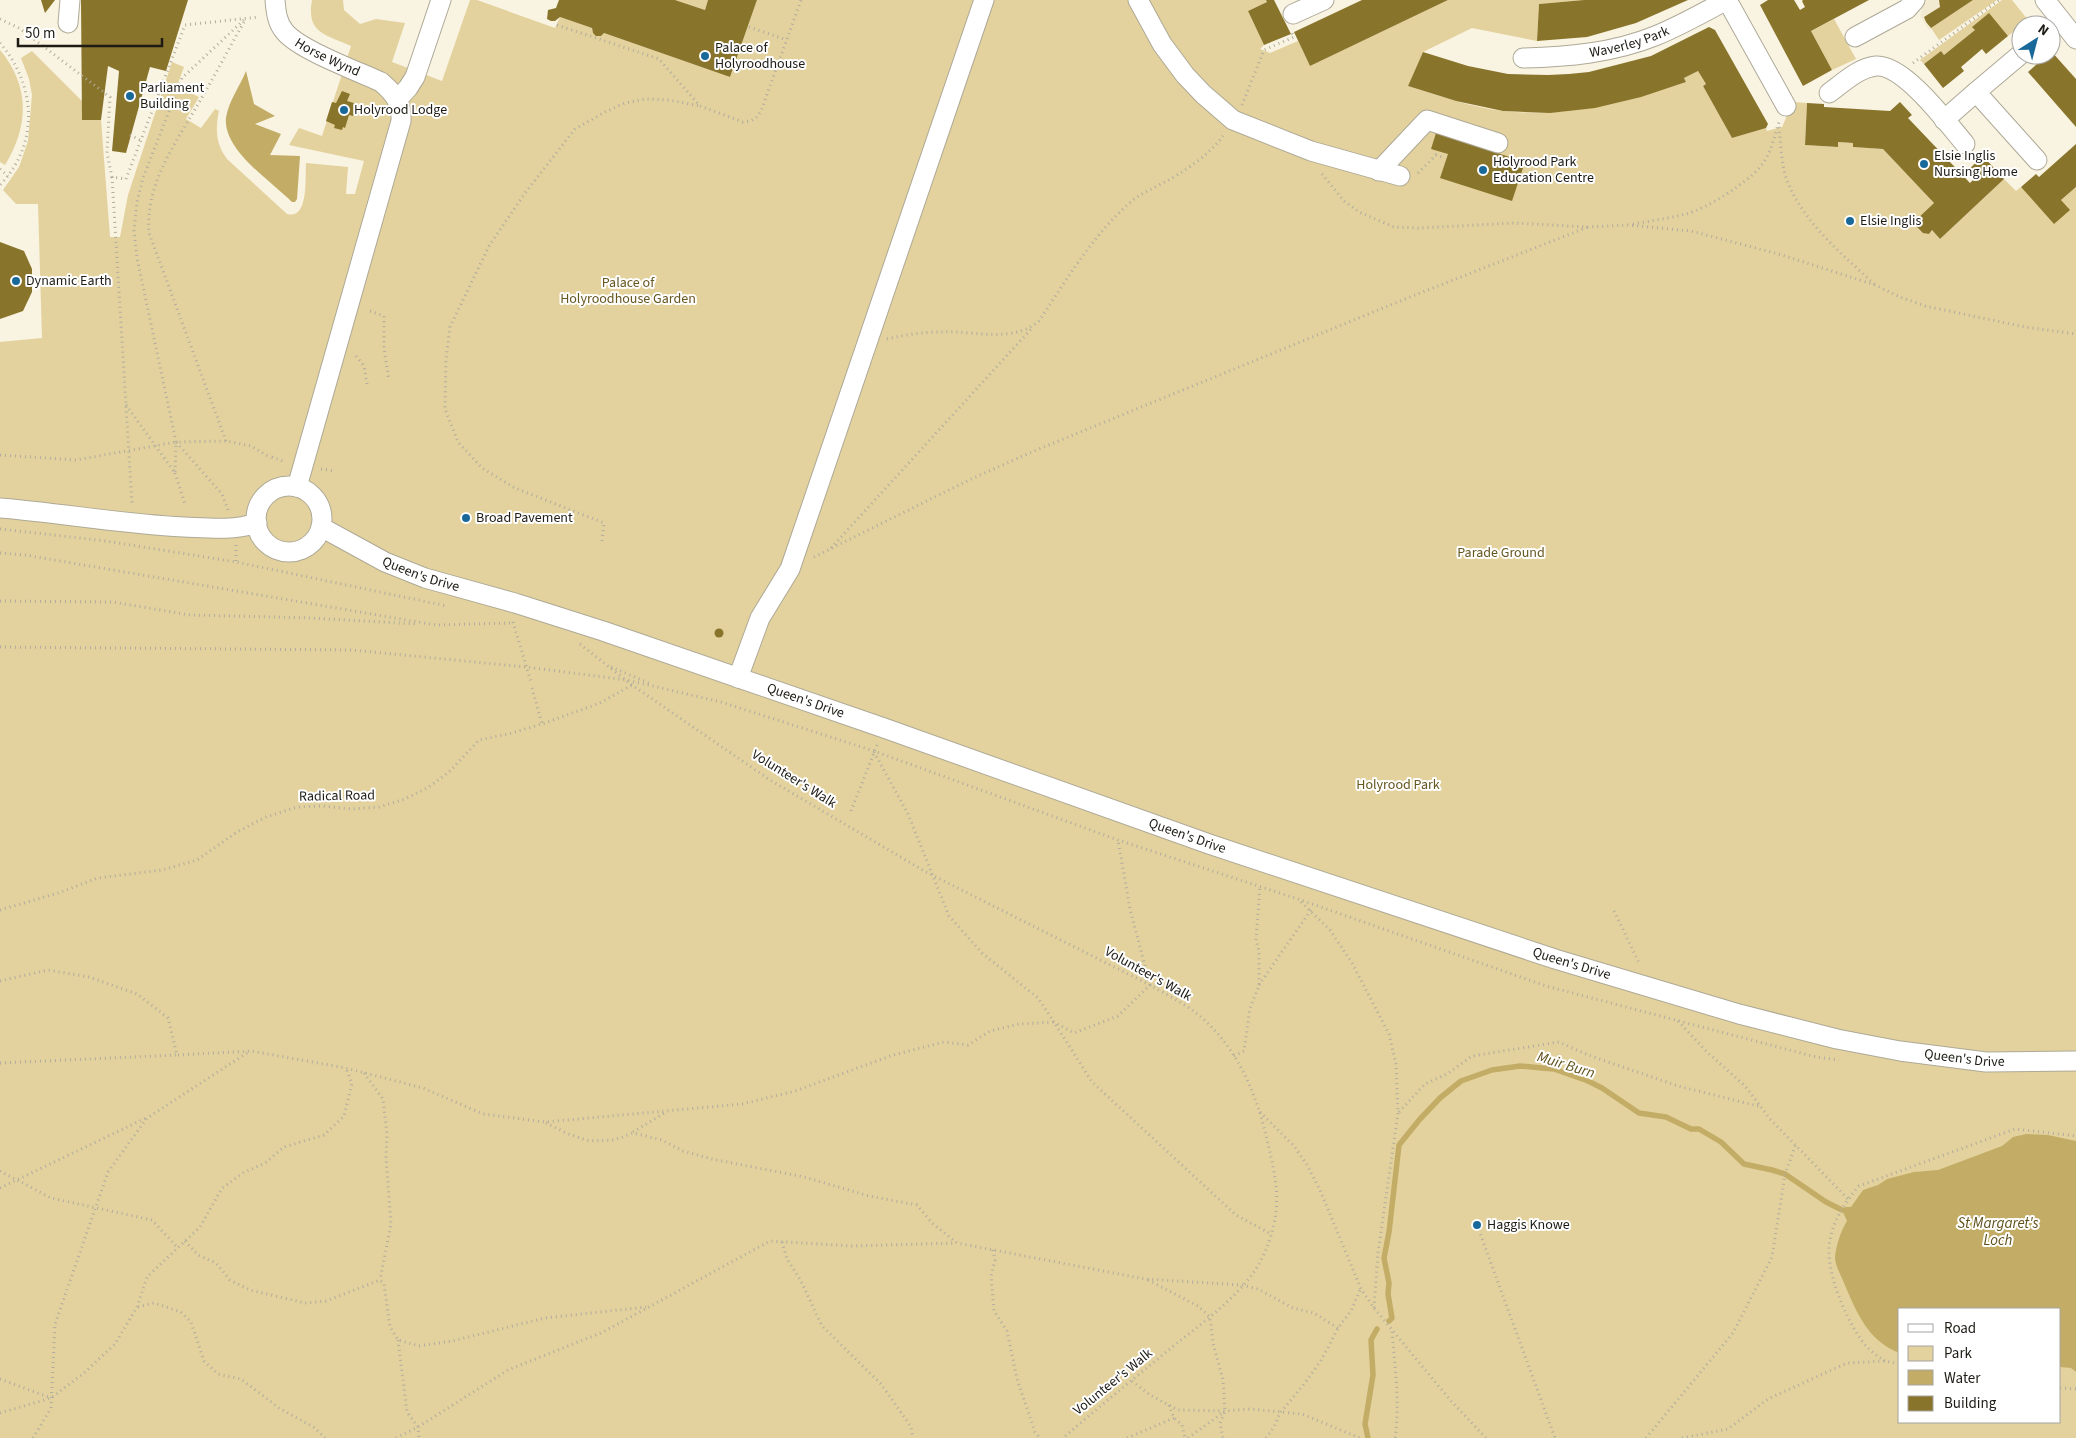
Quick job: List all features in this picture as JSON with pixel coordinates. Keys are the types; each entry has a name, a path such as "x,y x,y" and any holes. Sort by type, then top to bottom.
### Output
{"street":[{"path":"68,23 70,0"},
{"path":"297,487 402,121 398,100 415,77 441,0"},
{"path":"738,678 760,618 790,569 984,0"},
{"path":"1138,0 1162,44 1185,75 1203,94 1233,120 1311,151 1400,176"},
{"path":"1293,14 1324,0"},
{"path":"1727,0 1786,106"},
{"name":"Waverley Park","path":"1523,58 1582,54 1634,43 1667,31 1727,0"},
{"path":"1855,37 1907,8 1914,0"},
{"path":"2046,0 2052,15"},
{"name":"Horse Wynd","path":"275,7 280,24 293,40 306,48 380,82 398,100"},
{"path":"2061,28 2076,39"},
{"path":"1944,120 2011,62"},
{"path":"1829,93 1864,69 1877,66 1888,68 1898,74 1965,144"},
{"path":"1976,92 2036,160"},
{"path":"1379,170 1428,120 1498,143"},
{"path":"297,487 309,492 317,502 322,514 321,527 315,538 306,547 287,551 281,551 269,545 261,535 256,523 260,504 267,494 278,488 297,487"},
{"path":"0,508 150,525 218,528 247,526 256,523"},
{"name":"Queen's Drive","path":"321,527 405,571 580,623 1210,844 1509,945 1739,1014 1837,1039 1986,1062 2076,1061"}],"path":[{"path":"602,541 604,523 515,488 482,468 458,442 446,409 446,359 450,326 468,286 490,246 525,193 576,129 625,103 645,99 669,100 700,106 743,122 750,122 757,118 762,111 801,0"},
{"path":"1898,74 1999,0"},
{"path":"112,177 126,179 185,25 246,18 275,7"},
{"path":"829,550 1038,321 1092,245 1115,217 1145,192 1168,181 1199,159 1221,138 1249,92 1264,50 1294,37 1285,18 1293,14"},
{"path":"0,18 19,28 110,97 107,152 112,177 132,504"},
{"path":"226,442 152,240 148,218 149,204 157,179 187,120 246,18"},
{"path":"175,473 176,442 137,258 134,231 137,202 143,178 182,78 246,18"},
{"path":"557,25 660,59 700,106"},
{"path":"749,27 786,40"},
{"path":"0,43 14,61 21,76 28,104 26,139 19,159 0,185"},
{"path":"1311,151 1321,172 1344,201 1359,212 1394,227 1418,228 1514,223 1588,227 1628,225 1688,214 1729,192 1748,179 1760,167 1771,150 1779,123 1783,162 1788,182 1800,206 1828,241 1875,285"},
{"path":"109,125 114,128"},
{"path":"130,135 140,140"},
{"path":"1400,176 1412,179 1436,155 1445,158"},
{"path":"0,169 8,176"},
{"path":"1628,225 1691,231 1782,255 1875,285 1900,297 1942,310 2025,327 2076,334"},
{"path":"790,569 969,480 1034,451 1410,297 1588,227"},
{"path":"370,311 384,316 384,349 389,380"},
{"path":"867,342 940,332 1008,334 1026,330 1038,321"},
{"path":"356,356 364,366 367,384"},
{"path":"126,405 175,473 185,504"},
{"path":"176,442 222,494"},
{"path":"0,455 76,460 176,442 226,442 251,446 271,458"},
{"path":"0,530 106,542 236,562 453,607"},
{"path":"0,553 25,555 196,583 436,625"},
{"path":"0,601 113,602 190,615 311,618 436,625 513,623"},
{"path":"496,618 513,623"},
{"path":"513,623 531,682"},
{"path":"578,643 606,664 656,687"},
{"path":"0,647 352,650 526,667 626,680"},
{"name":"Volunteer's Walk","path":"606,664 632,685 770,780 933,876 1150,985 1201,1017 1234,1056 1253,1092 1260,1111 1277,1191 1276,1213 1264,1253 1257,1267 1242,1286 1210,1317 1063,1438"},
{"name":"Radical Road","path":"0,910 58,893 98,878 162,870 197,860 237,832 266,817 297,807 323,806 351,810 379,808 405,800 430,787 449,772 479,740 542,724 600,703 632,685"},
{"path":"532,688 542,724"},
{"path":"851,811 874,752 908,814 949,916 982,953 1038,998 1092,1082 1236,1215 1271,1234"},
{"path":"0,1063 251,1051 346,1068 423,1088 483,1114 545,1122 742,1104 795,1091 893,1055 944,1042 968,1044 990,1031 1019,1024 1054,1022 1074,1033 1118,1016 1150,985 1130,909 1118,840"},
{"path":"1258,986 1259,951 1256,940 1260,886"},
{"path":"1298,899 1330,930 1352,963 1389,1034 1396,1064 1398,1113 1378,1253 1374,1308"},
{"path":"1234,1056 1244,1051 1250,1008 1258,986 1311,910"},
{"path":"1614,911 1652,987"},
{"path":"0,981 48,970 89,977 137,994 168,1018 177,1055"},
{"path":"1678,1021 1708,1053 1745,1086 1770,1119 1848,1199"},
{"path":"1398,1113 1425,1084 1448,1074 1472,1056 1559,1042 1588,1055 1678,1086 1762,1107"},
{"path":"0,1188 148,1118 251,1051"},
{"path":"0,1413 52,1398 84,1373 115,1344 137,1307 147,1277 200,1227 222,1188 243,1173 265,1163 284,1147 324,1135 344,1116 352,1083 346,1068"},
{"path":"363,1072 383,1099 387,1134 386,1157 392,1224 380,1280"},
{"path":"545,1122 566,1133 589,1141 614,1140 633,1133 667,1111"},
{"path":"1260,1111 1294,1146 1307,1165 1320,1190 1361,1289 1374,1308 1451,1400 1486,1438"},
{"path":"33,1438 51,1408 56,1324 108,1172 148,1118"},
{"path":"1885,1361 1860,1339 1850,1320 1833,1277 1830,1261 1830,1240 1844,1203 1859,1186 2015,1129 2076,1136"},
{"path":"633,1133 662,1140 683,1151 712,1159 804,1177 869,1196 917,1205 932,1223 956,1243"},
{"path":"1646,1438 1733,1333 1772,1257 1785,1174 1796,1144"},
{"path":"0,1171 51,1198 152,1220 177,1247"},
{"path":"1477,1225 1555,1438"},
{"path":"185,1241 198,1255 216,1263 230,1280 250,1290 304,1303 326,1301 372,1281 380,1280"},
{"path":"396,1438 418,1428 508,1370 603,1332 770,1241 852,1246 956,1243 1145,1279 1242,1286 1258,1289 1293,1308 1314,1313 1338,1328"},
{"path":"782,1242 788,1259 801,1281 822,1326 881,1384 911,1428 913,1438"},
{"path":"992,1250 995,1260 991,1276 994,1311 1007,1331 1017,1379 1035,1432 1040,1438"},
{"path":"1145,1279 1198,1306 1210,1317 1213,1343 1222,1380 1225,1411 1220,1423 1223,1438"},
{"path":"380,1280 384,1284 390,1327 398,1340 406,1412 418,1428 419,1438"},
{"path":"1266,1438 1274,1427 1280,1413 1322,1359 1338,1328 1351,1311 1361,1289"},
{"path":"137,1307 154,1303 181,1312 191,1322 204,1361 218,1374 241,1379 279,1408 315,1428 325,1438"},
{"path":"398,1340 419,1346 452,1341 544,1318 649,1307"},
{"path":"1392,1331 1397,1382 1398,1421 1395,1438"},
{"path":"1682,1438 1728,1429 1768,1399 1847,1363 1885,1361 1898,1364"},
{"path":"0,1379 52,1398"},
{"path":"1132,1381 1150,1395 1178,1410 1225,1411 1250,1409 1302,1414 1360,1438"},
{"path":"2061,1388 2076,1389"},
{"path":"1169,1405 1174,1418 1182,1426 1186,1438 1225,1411"},
{"path":"1127,1438 1174,1418"}],"shaded area":[{"path":"1924,0 1973,0 1929,30 1920,16"}],"green space":[{"name":"Holyrood Park","path":"312,0 343,0 344,10 360,24 376,19 405,23 392,62 442,81 470,0 477,0 555,28 560,17 592,28 593,33 601,36 604,33 730,77 757,0 1266,0 1267,2 1248,11 1264,45 1260,49 1270,53 1298,41 1310,66 1448,0 1584,0 1539,4 1537,41 1472,28 1423,52 1408,86 1479,107 1527,113 1550,112 1596,106 1641,96 1686,82 1684,78 1698,71 1706,84 1703,86 1732,138 1766,128 1767,131 1782,127 1793,102 1807,103 1805,145 1838,147 1838,142 1853,143 1853,147 1883,149 1934,203 1915,221 1918,228 1922,231 1929,234 1932,230 1940,239 2004,179 2016,191 2021,187 2054,223 2069,210 2061,200 2076,187 2076,1438 0,1438 0,342 42,338 38,204 16,204 3,190 19,167 28,141 32,95 29,79 21,58 32,51 101,120 110,237 120,237 128,195 172,62 184,67 177,86 199,97 186,119 201,128 215,109 219,111 217,137 227,159 287,214 294,214 299,211 302,204 306,163 348,167 346,194 355,194 364,161 289,145 299,128 322,136 351,46 320,31 312,20"},
{"path":"675,0 708,0 705,10"},
{"path":"1973,0 1997,0 1939,40 1931,28"},
{"path":"2002,0 2012,0 2024,15 2011,15 2011,34 2008,36 1989,14 1973,26 1975,30 1944,55 1941,51 1924,64 1920,60"},
{"path":"1834,19 1856,59 1832,70 1811,31"},
{"path":"0,50 17,78 23,106 19,136 5,165 0,162"}],"water":[{"path":"246,71 254,104 275,116 255,124 281,134 270,155 300,156 297,199 295,202 292,202 250,164 232,142 227,130 227,112"},
{"name":"St Margaret's Loch","path":"2026,1134 2048,1135 2076,1141 2076,1372 2071,1368 2061,1367 2061,1308 1898,1308 1898,1352 1889,1348 1871,1333 1859,1315 1837,1267 1835,1260 1836,1248 1847,1221 1842,1210 1845,1207 1851,1207 1863,1190 1878,1185 1887,1179 1914,1172 1938,1170 2002,1146 2013,1137"}],"building":[{"path":"41,0 55,0 45,13"},
{"name":"Parliament Building","path":"81,0 188,0 166,71 150,67 126,153 112,151 119,71 108,66 101,120 82,120"},
{"name":"Palace of Holyroodhouse","path":"559,0 675,0 705,10 708,0 757,0 730,77 604,33 601,36 596,36 592,28 560,17 555,21 547,19 548,10 556,8"},
{"path":"1266,0 1274,0 1291,34 1264,45 1248,11 1267,2"},
{"path":"1362,0 1448,0 1310,66 1294,32"},
{"path":"1584,0 1688,0 1636,23 1587,37 1537,41 1539,4"},
{"path":"1768,0 1794,0 1800,10 1805,7 1803,0 1869,0 1811,31 1832,70 1803,86 1760,5"},
{"path":"1939,0 1973,0 1931,28 1924,17 1940,7"},
{"path":"1989,13 2008,36 1986,54 1982,49 1961,67 1964,71 1943,88 1924,64 1941,51 1944,55 1975,30 1972,27"},
{"path":"1709,27 1715,30 1768,124 1766,128 1732,138 1703,86 1706,84 1698,71 1684,78 1686,82 1641,97 1595,108 1550,113 1503,111 1456,101 1408,86 1423,52 1468,66 1508,74 1569,74 1589,72 1651,56"},
{"path":"2061,62 2076,79 2076,127 2028,72 2036,65 2061,65"},
{"name":"Holyrood Lodge","path":"342,91 350,94 347,101 360,107 358,114 349,115 345,128 343,127 342,130 334,128 335,125 326,121 332,102 336,103"},
{"name":"Elsie Inglis Nursing Home","path":"1900,102 1912,115 1908,118 1970,183 1974,179 1967,171 1983,156 2004,179 1940,239 1932,230 1929,234 1923,233 1917,227 1915,221 1934,203 1883,149 1853,147 1853,143 1838,142 1838,147 1805,145 1807,103 1824,104 1824,107 1890,111"},
{"name":"Holyrood Park Education Centre","path":"1436,133 1525,162 1512,201 1440,178 1448,154 1431,149"},
{"path":"2076,144 2076,187 2061,200 2070,210 2054,224 2021,187 2036,174 2039,177"},
{"name":"Dynamic Earth","path":"0,242 24,251 32,269 32,292 23,311 0,319"},
{"path":"719,628 724,633 719,638 714,633"}],"waterway":[{"name":"Muir Burn","path":"1389,1321 1392,1318 1388,1294 1389,1283 1384,1258 1389,1232 1399,1145 1440,1098 1461,1081 1492,1070 1520,1066 1554,1069 1588,1081 1602,1088 1639,1113 1666,1117 1691,1129 1699,1129 1721,1142 1744,1164 1785,1174 1826,1202 1842,1210"},
{"name":"Muir Burn","path":"1368,1438 1365,1424 1373,1375 1371,1340 1377,1329"}],"place":[{"name":"Palace of Holyroodhouse","path":"705,56"},
{"name":"Parliament Building","path":"130,96"},
{"name":"Holyrood Lodge","path":"344,110"},
{"name":"Elsie Inglis Nursing Home","path":"1924,164"},
{"name":"Holyrood Park Education Centre","path":"1483,170"},
{"name":"Elsie Inglis","path":"1850,221"},
{"name":"Dynamic Earth","path":"16,281"},
{"name":"Broad Pavement","path":"466,518"},
{"name":"Haggis Knowe","path":"1477,1225"}],"park label":[{"name":"Palace of Holyroodhouse Garden","path":"628,292"},
{"name":"Parade Ground","path":"1501,553"}]}
